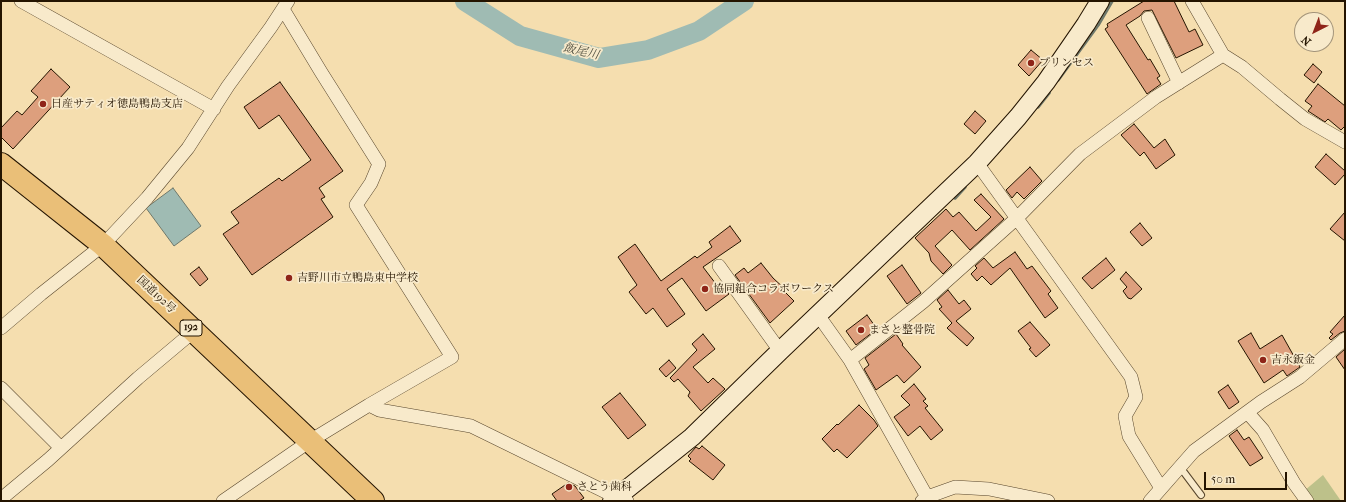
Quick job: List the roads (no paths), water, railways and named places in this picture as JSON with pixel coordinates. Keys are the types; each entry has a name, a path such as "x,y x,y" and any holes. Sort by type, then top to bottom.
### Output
{"highway":[{"name":"国道192号","path":"1,164 103,245 373,501"}],"street":[{"path":"21,1 214,109"},
{"path":"369,405 379,410 471,426 618,500 692,437 818,315 980,167 1046,82 1100,1"},
{"path":"1192,1 1223,55 1242,68 1305,119 1345,142"},
{"path":"1,328 103,245 147,198 188,148 228,86 285,5 320,72 379,164 371,183 356,205 452,357 310,441 223,501"},
{"path":"1148,18 1179,83"},
{"path":"850,360 923,302 1017,218 1080,154 1156,97 1223,55"},
{"path":"980,167 1131,378 1136,397 1125,416 1129,436 1161,488"},
{"path":"719,266 780,351"},
{"path":"818,315 850,360 924,499 955,487 988,489 1048,501"},
{"path":"1,498 61,448 138,378 194,331"},
{"path":"1150,501 1194,451 1247,412 1300,377 1345,340"},
{"path":"1,388 61,448"},
{"path":"1247,412 1263,430 1294,483 1307,501"}],"lane":[{"path":"1180,467 1201,495"}],"water":[{"path":"173,188 201,226 174,246 146,208"}],"waterway":[{"name":"飯尾川","path":"465,1 520,36 599,58 648,50 699,31 744,1"},
{"path":"1058,80 1098,25 1112,1"},
{"path":"1038,107 1049,93"},
{"path":"955,198 965,187"}],"place":[{"name":"プリンセス","path":"1031,63"},
{"name":"日産サティオ徳島鴨島支店","path":"43,104"},
{"name":"吉野川市立鴨島東中学校","path":"289,278"},
{"name":"協同組合コラボワークス","path":"705,289"},
{"name":"まさと整骨院","path":"861,330"},
{"name":"吉永鈑金","path":"1263,360"},
{"name":"さとう歯科","path":"569,487"}]}
